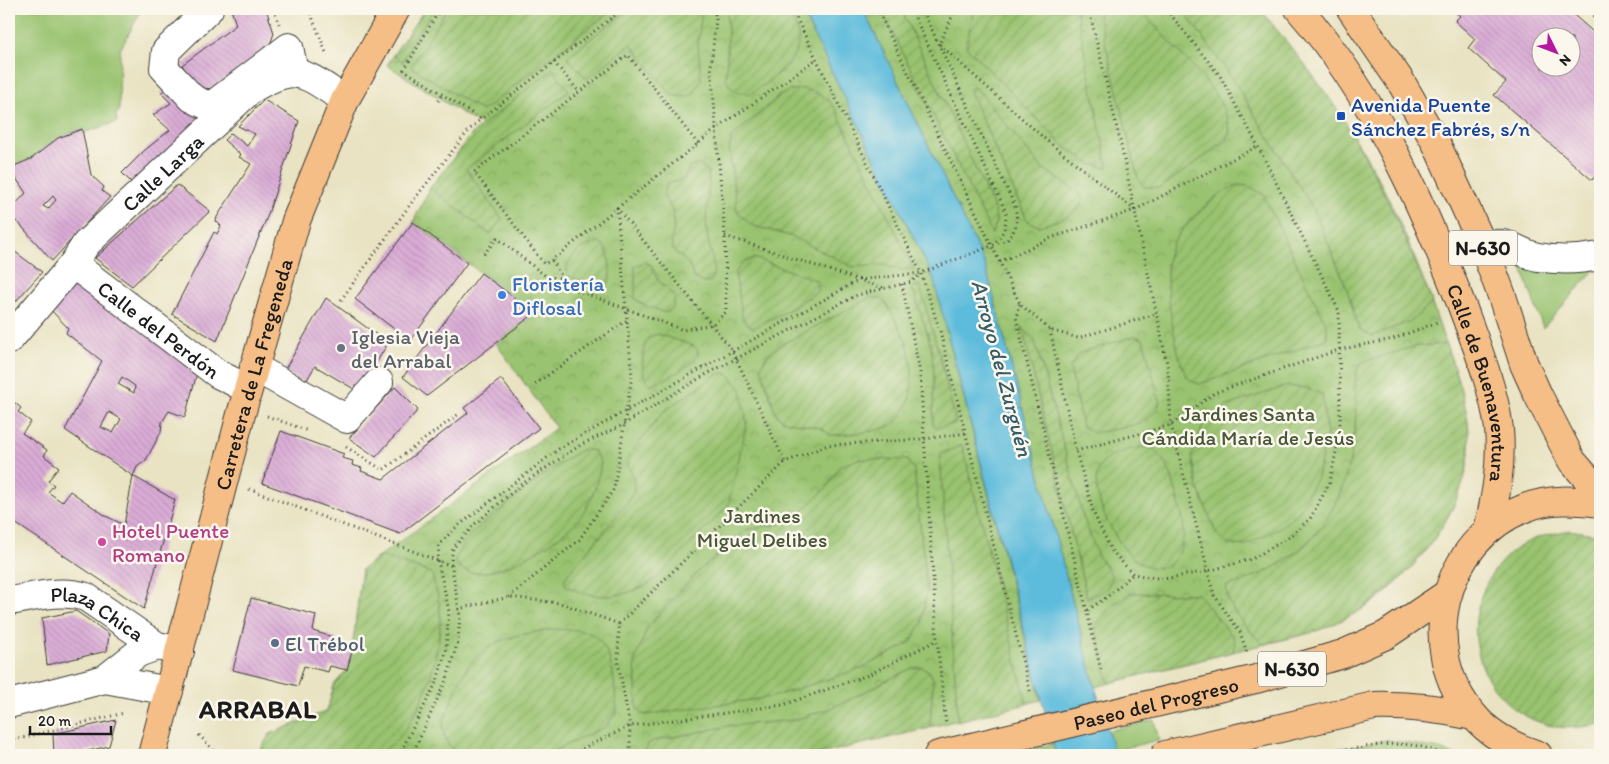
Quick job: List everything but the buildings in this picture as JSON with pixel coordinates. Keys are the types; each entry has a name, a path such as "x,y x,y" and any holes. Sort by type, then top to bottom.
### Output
{"main road":[{"name":"Carretera de La Fregeneda","path":"152,755 169,690 168,649 251,378 296,221 330,133 345,100 396,9"},
{"name":"Calle de Buenaventura","path":"1299,9 1322,35 1366,102 1402,162 1437,240 1478,348 1496,414 1500,455 1499,483 1488,530"},
{"name":"Calle de Buenaventura","path":"1351,9 1401,82 1436,143 1484,248 1524,364 1538,395 1572,461 1600,493"},
{"name":"N-630","path":"1538,755 1516,748 1493,734 1474,716 1455,689 1444,658 1442,626 1447,594 1462,559 1488,530 1526,508 1568,499 1600,503"},
{"name":"Paseo del Progreso","path":"943,743 1029,734 1256,679 1343,654 1386,635 1447,594"},
{"name":"N-630","path":"1165,755 1346,711 1374,706 1443,709 1474,716"}],"street":[{"path":"209,9 166,51 164,68 192,98 210,107 288,49 313,80 345,100"},
{"name":"Calle Larga","path":"9,340 73,264 86,244 250,90 273,76 288,49"},
{"path":"1484,248 1495,243 1507,244 1536,256 1570,261 1600,256"},
{"name":"Calle del Perdón","path":"73,264 218,374 251,378 347,419 380,382"},
{"name":"Plaza Chica","path":"9,601 55,593 74,594 86,598 168,649"},
{"path":"10,705 105,678 138,653 168,649"},
{"path":"105,678 169,690"}],"path":[{"path":"9,14 21,9"},
{"path":"274,9 288,49"},
{"path":"440,9 404,70 482,119"},
{"path":"341,300 418,194 469,130 623,9"},
{"path":"552,260 568,287 683,330 713,324 726,312 725,236 711,66 716,19 714,9"},
{"path":"792,9 815,60 921,273 940,331 1030,691"},
{"path":"877,9 941,137 990,246 1000,262 1020,304 1050,330 1078,338 1156,314"},
{"path":"911,9 1006,212 1006,226 1001,236 990,246"},
{"path":"399,755 406,746 437,680 446,649 450,611 438,561 439,545 454,529 494,496 560,448 628,408 859,280 921,273 1007,240 1016,230 1017,217 1015,206 922,9"},
{"path":"938,44 956,9"},
{"path":"1089,9 1135,210 1168,368 1170,425 1214,595 1240,632 1248,653"},
{"path":"1050,330 1076,451 1094,514 1111,550 1133,574 1163,578 1208,571 1252,559 1288,537 1310,519 1330,482 1340,431 1339,311 1258,146 1220,76 1166,9"},
{"path":"1586,9 1600,21"},
{"path":"938,44 1046,140 1135,210"},
{"path":"698,144 628,56 474,172 544,264 552,260 698,144 715,130 815,60"},
{"path":"554,62 579,92"},
{"path":"438,101 442,94"},
{"path":"1000,262 1048,239 1135,210 1258,146"},
{"path":"509,597 579,540 614,489 632,376 617,208"},
{"path":"617,208 713,324 732,350 785,462"},
{"path":"725,236 884,288"},
{"path":"484,254 497,238 547,277 563,278"},
{"path":"420,755 413,753 447,678 458,641 458,609 452,566 453,548 476,523 522,484 582,444 626,423 736,358 857,295 911,282 921,273"},
{"path":"902,284 920,373 943,743"},
{"path":"1020,304 1016,317 1102,670"},
{"path":"534,384 628,319"},
{"path":"1076,451 1170,425 1214,393 1338,350 1392,339 1443,320"},
{"path":"630,755 630,726 618,662 618,624 785,462 828,445 925,439 966,433"},
{"path":"246,488 452,566"},
{"path":"1088,610 1107,597 1133,574"},
{"path":"458,609 509,597 560,604 618,624"},
{"path":"569,755 630,726 783,705 868,675 937,640"},
{"path":"9,741 124,713"},
{"path":"199,735 218,755"},
{"path":"1327,755 1385,744 1409,745 1444,755"}],"green space":[{"path":"9,9 142,9 120,50 119,112 116,113 117,122 83,133 82,129 58,138 31,159 9,168"},
{"name":"Jardines Miguel Delibes","path":"425,9 801,9 933,277 1041,700 815,755 259,755 270,734 327,711 334,685 347,670 352,651 362,569 556,428 496,343 534,313 413,222 430,188 474,132 482,126 387,65"},
{"path":"425,9 434,9 410,46 403,62 393,55"},
{"path":"447,9 613,9 482,111 411,67"},
{"path":"629,9 702,9 698,44 701,80 693,94 686,97 671,95 631,44 587,79 567,57"},
{"path":"726,9 787,9 797,30 798,40 792,59 777,74 752,93 744,94 737,92 726,80 728,31"},
{"name":"Jardines Santa Cándida María de Jesús","path":"863,9 1260,9 1331,103 1353,135 1381,183 1405,234 1426,287 1465,407 1469,449 1466,470 1459,492 1434,538 1401,578 1383,595 1350,616 1301,635 1095,687 985,264"},
{"path":"881,9 901,9 995,210 996,222 992,234"},
{"path":"974,9 1076,9 1108,168 1091,164 1065,147 966,47"},
{"path":"1097,9 1141,9 1208,85 1219,101 1227,118 1230,134 1225,142 1160,188 1144,187 1138,178"},
{"path":"1182,9 1260,9 1322,87 1344,120 1375,176 1431,298 1432,303 1411,321 1372,336 1359,329 1346,286 1314,210 1226,69"},
{"path":"553,69 569,91 466,169 502,219 490,234 430,188 474,132"},
{"path":"973,87 978,90 1041,167 1075,190 1083,198 1077,209 1066,217 1039,226 1030,223 1026,218 969,90"},
{"path":"801,89 822,95 836,110 914,269 902,270 883,265 853,267 793,237 751,225 737,211 729,148 732,137 777,98 788,91"},
{"path":"698,164 708,171 709,185 706,226 714,271 711,281 704,283 694,278 688,263 673,250 671,240 674,229 672,210 663,195 667,184 683,179 690,167"},
{"path":"1238,185 1249,186 1263,194 1327,326 1327,339 1200,384 1193,382 1187,376 1178,352 1168,297 1167,264 1169,253 1180,233 1197,213 1218,196"},
{"path":"600,243 606,250 610,266 609,283 602,290 569,276 566,269 575,254 589,245"},
{"path":"754,258 818,281 818,291 792,308 753,328 743,320 735,273 743,262"},
{"path":"645,262 651,265 658,280 675,297 673,308 665,313 644,305 635,299 635,266"},
{"path":"1520,262 1596,268 1543,328"},
{"path":"920,286 956,423 937,428 933,425 934,374 931,345 912,287"},
{"path":"871,297 881,299 886,303 900,328 910,354 911,390 909,402 904,412 897,421 881,429 830,435 821,428 784,421 776,414 761,368 766,356 775,348"},
{"path":"1022,327 1035,341 1083,516 1098,556 1113,577 1109,585 1103,590 1087,598"},
{"path":"658,334 694,346 698,350 698,356 690,364 675,373 660,381 649,384 644,375 643,368 644,347 649,337"},
{"path":"1135,336 1143,339 1160,402 1156,411 1142,422 1093,433 1082,426 1070,367 1080,353"},
{"path":"1446,344 1466,410 1469,451 1464,478 1454,505 1440,531 1401,578 1378,598 1353,614 1313,632 1263,644 1233,609 1229,601 1227,586 1258,575 1285,561 1307,543 1324,522 1338,498 1347,472 1353,442 1356,377 1359,366 1362,362 1417,346"},
{"path":"724,373 729,375 741,389 747,423 728,506 656,579 645,585 623,594 612,596 589,594 566,586 564,580 568,574 629,501 634,489 633,477 628,465 629,456 663,412 716,375"},
{"path":"1287,386 1306,388 1322,394 1327,435 1317,477 1299,512 1279,528 1245,546 1227,544 1216,533 1198,488 1192,456 1203,425 1227,406"},
{"path":"962,445 1027,704 958,721 940,454"},
{"path":"1142,447 1152,448 1165,462 1173,479 1184,528 1183,539 1176,558 1169,565 1160,568 1150,567 1137,561 1121,544 1105,516 1097,487 1097,475 1105,461 1120,452"},
{"path":"584,449 594,451 601,463 598,480 592,495 585,510 575,523 551,542 515,562 496,570 479,573 464,570 455,560 469,537 542,476 562,461"},
{"path":"859,459 907,460 914,469 927,590 922,623 910,643 862,668 772,697 644,715 637,709 635,660 647,629 660,612 701,569 733,543 745,530 782,523 804,510 826,488 840,466"},
{"path":"1570,530 1600,535 1600,724 1567,728 1554,727 1521,713 1500,695 1485,672 1477,647 1476,620 1482,593 1496,569 1517,548 1535,539"},
{"path":"381,556 432,573 440,611 440,628 432,670 416,712 405,730 392,744 377,754 372,755 286,755 260,750 270,734 327,711 334,685 347,670 352,651 362,569"},
{"path":"1130,593 1198,594 1232,636 1235,642 1233,652 1109,683 1095,626 1111,607"},
{"path":"556,629 587,632 596,637 608,655 614,678 617,711 605,727 545,755 459,755 455,752 445,737 443,723 465,670 475,658 498,642 517,636"},
{"path":"922,667 930,672 933,679 930,728 815,755 644,755 648,744 653,741 729,726 794,720 832,708 912,668"},
{"path":"1154,720 1159,740 1094,755 1005,755"},
{"path":"1387,740 1440,749 1454,755 1301,755"}],"water":[{"name":"Arroyo del Zurguén","path":"801,9 863,9 985,264 1095,687 1115,755 1056,755 933,277"}],"place":[{"name":"Avenida Puente Sánchez Fabrés, s/n","path":"1341,116"},
{"name":"Floristería Diflosal","path":"502,295"},
{"name":"Iglesia Vieja del Arrabal","path":"341,348"},
{"name":"Hotel Puente Romano","path":"102,542"},
{"name":"El Trébol","path":"275,643"}],"district":[{"name":"ARRABAL","path":"258,709"}]}
